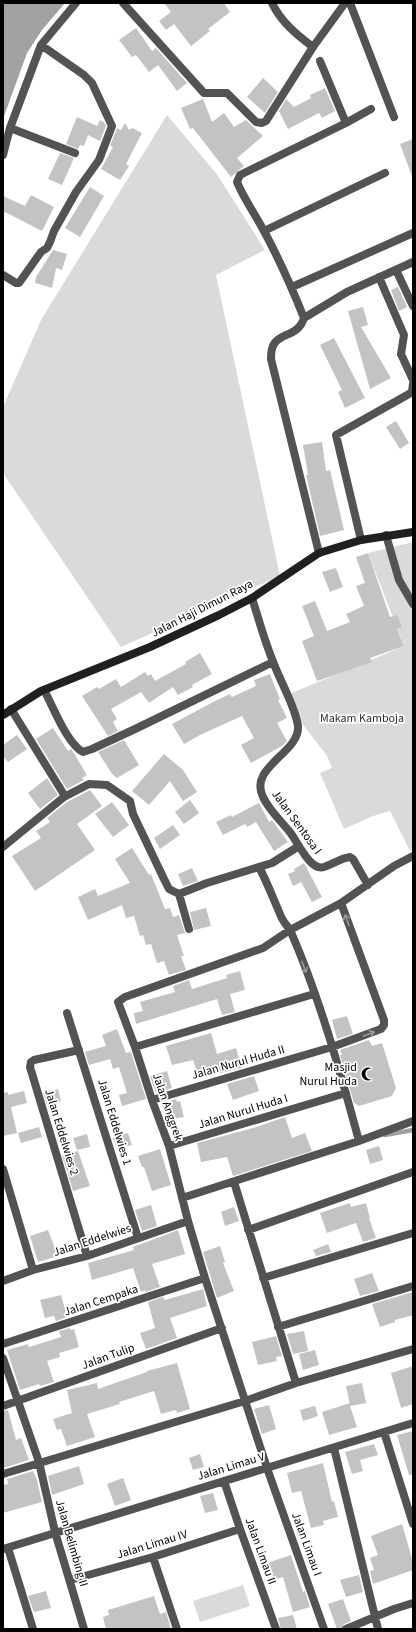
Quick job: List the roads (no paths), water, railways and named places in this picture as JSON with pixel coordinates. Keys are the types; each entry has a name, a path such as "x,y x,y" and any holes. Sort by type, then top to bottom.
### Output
{"street":[{"path":"3,155 10,128 41,45 76,3"},
{"path":"123,3 204,93 227,93 256,122 260,123 266,121 313,47 345,3"},
{"path":"272,3 293,32 313,47"},
{"path":"350,3 394,117"},
{"path":"3,275 16,283 19,283 41,252 47,248 54,231 76,192 99,160 112,126 92,82 41,45"},
{"path":"320,61 346,122"},
{"path":"320,553 271,360 276,341 297,330 302,324 304,318 292,287 237,182 240,174 372,109"},
{"path":"10,128 75,154"},
{"path":"264,231 385,173"},
{"path":"292,287 413,233"},
{"path":"304,318 346,292 413,262"},
{"path":"396,270 413,306"},
{"path":"378,277 404,335 401,354 413,380"},
{"path":"361,540 336,435 409,394 412,391 413,384"},
{"name":"Jalan Haji Dimun Raya","path":"3,715 44,690 172,638 252,598 320,553 361,540 413,532"},
{"path":"386,535 399,580 413,604"},
{"name":"Jalan Sentosa I","path":"252,598 273,662 296,716 297,735 296,739 264,773 260,783 261,796 296,839 308,860 317,868 322,868 350,857 368,885"},
{"path":"44,690 71,742 83,752 92,750 273,662"},
{"path":"11,709 63,793 64,797"},
{"path":"3,847 64,797 89,784 107,784 130,801 133,814 163,877 169,888 178,894 189,929"},
{"path":"178,894 207,883 272,864 299,846"},
{"path":"287,927 341,903 394,866 413,856"},
{"path":"259,867 271,891 280,915 287,927 314,994 332,1047 359,1141"},
{"name":"Jalan Nurul Huda II","path":"152,1100 332,1047 381,1029 384,1025 384,1020 341,903"},
{"name":"Jalan Anggrek","path":"246,1401 188,1221 169,1146 118,1002 119,1000 263,948 287,927"},
{"path":"135,1047 314,994"},
{"name":"Jalan Eddelwies 1","path":"67,1013 138,1238"},
{"name":"Jalan Eddelwies 2","path":"79,1050 34,1060 30,1064 30,1067 87,1256"},
{"name":"Jalan Nurul Huda I","path":"169,1146 346,1093"},
{"path":"182,1198 359,1141 413,1121"},
{"path":"3,1169 33,1270"},
{"path":"248,1230 413,1172"},
{"path":"234,1182 296,1383"},
{"name":"Jalan Eddelwies","path":"3,1281 33,1270 87,1256 188,1221"},
{"path":"263,1278 413,1233"},
{"name":"Jalan Cempaka","path":"3,1344 206,1278"},
{"path":"278,1326 413,1286"},
{"name":"Jalan Tulip","path":"3,1406 222,1328"},
{"path":"3,1474 246,1401 296,1383 413,1349"},
{"name":"Jalan Belimbing II","path":"3,1358 39,1462 55,1532 84,1629"},
{"name":"Jalan Limau I","path":"246,1401 267,1468 324,1629"},
{"name":"Jalan Limau V","path":"6,1548 413,1423"},
{"path":"384,1432 413,1524"},
{"path":"334,1448 378,1629"},
{"name":"Jalan Limau II","path":"224,1480 276,1629"},
{"name":"Jalan Limau IV","path":"70,1580 153,1557 240,1529"},
{"path":"6,1548 34,1629"},
{"path":"153,1557 177,1629"},
{"path":"346,1629 413,1603"}],"waterway":[{"path":"385,1135 413,1130"}],"place":[{"name":"Masjid Nurul Huda","path":"368,1074"}],"park label":[{"name":"Makam Kamboja","path":"362,718"}]}
